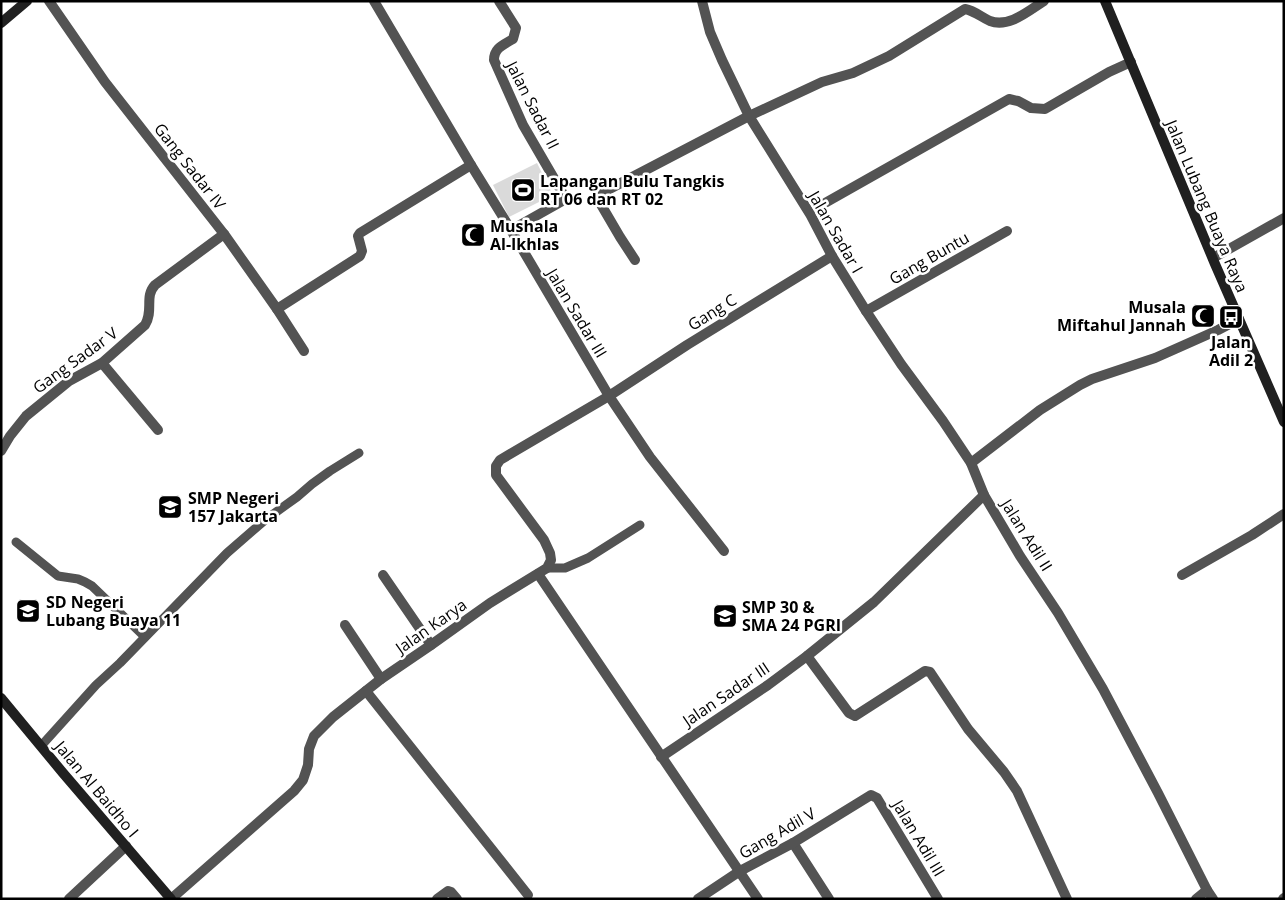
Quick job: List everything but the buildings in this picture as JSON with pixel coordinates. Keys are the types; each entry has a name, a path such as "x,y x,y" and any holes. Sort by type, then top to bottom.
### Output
{"main road":[{"path":"1,23 27,1"},
{"name":"Jalan Lubang Buaya Raya","path":"1105,1 1284,422"},
{"name":"Jalan Al Baidho I","path":"1,698 171,899"}],"street":[{"name":"Gang Sadar IV","path":"49,1 105,82 224,234 304,351"},
{"name":"Jalan Sadar III","path":"374,1 609,396 650,458 724,551"},
{"name":"Jalan Sadar II","path":"498,1 516,28 513,39 496,50 494,60 523,125 566,199 511,230"},
{"name":"Jalan Sadar I","path":"702,1 710,32 749,116 810,214 832,256 866,312 971,463"},
{"path":"635,260 596,196 749,116 822,82 853,73 889,56 963,5 988,20 999,24 1009,22 1044,1"},
{"path":"825,203 1009,99 1018,101 1031,108 1044,109 1109,72 1131,62"},
{"path":"277,309 360,256 362,251 358,236 360,233 470,165"},
{"path":"1213,258 1284,218"},
{"name":"Gang Buntu","path":"866,312 1007,231"},
{"name":"Gang Sadar V","path":"1,451 26,416 69,380 102,363 145,325 149,319 150,292 155,284 224,234"},
{"name":"Gang C","path":"609,396 687,345 832,256"},
{"path":"971,463 1040,410 1080,385 1092,379 1156,358 1239,319"},
{"path":"102,363 158,430"},
{"path":"547,568 551,560 550,552 544,540 496,475 496,466 500,460 609,396"},
{"name":"Jalan Adil II","path":"971,463 984,495 1103,689 1213,899"},
{"name":"Jalan Sadar III","path":"661,757 768,685 874,602 984,495"},
{"path":"1182,575 1252,535 1284,514"},
{"name":"Jalan Karya","path":"171,899 294,791 303,780 306,772 309,749 314,736 333,717 381,679 490,603 547,568"},
{"path":"538,574 758,899"},
{"path":"383,575 431,645"},
{"path":"345,625 381,679"},
{"path":"807,656 849,713 855,716 925,671 930,672 968,729 1004,772 1017,791 1067,899"},
{"path":"366,691 528,895"},
{"name":"Gang Adil V","path":"698,899 740,872 871,795"},
{"name":"Jalan Adil III","path":"871,795 877,798 938,899"},
{"path":"793,842 830,899"},
{"path":"69,899 126,846"},
{"path":"1196,899 1207,890"},
{"path":"436,899 448,891 457,899"}],"lane":[{"path":"41,746 96,685 145,638 226,554 265,520 330,470 359,453"},
{"path":"547,568 566,568 588,558 640,525"},
{"path":"16,542 58,576 85,582 92,586 145,638"}],"shaded area":[{"name":"Lapangan Bulu Tangkis RT 06 dan RT 02","path":"537,163 553,195 509,217 493,185"}],"place":[{"name":"Lapangan Bulu Tangkis RT 06 dan RT 02","path":"523,190"},
{"name":"Mushala Al-Ikhlas","path":"473,235"},
{"name":"Musala Miftahul Jannah","path":"1203,316"},
{"name":"Jalan Adil 2","path":"1231,317"},
{"name":"SMP Negeri 157 Jakarta","path":"170,507"},
{"name":"SD Negeri Lubang Buaya 11","path":"28,611"},
{"name":"SMP 30 & SMA 24 PGRI","path":"725,616"}]}
